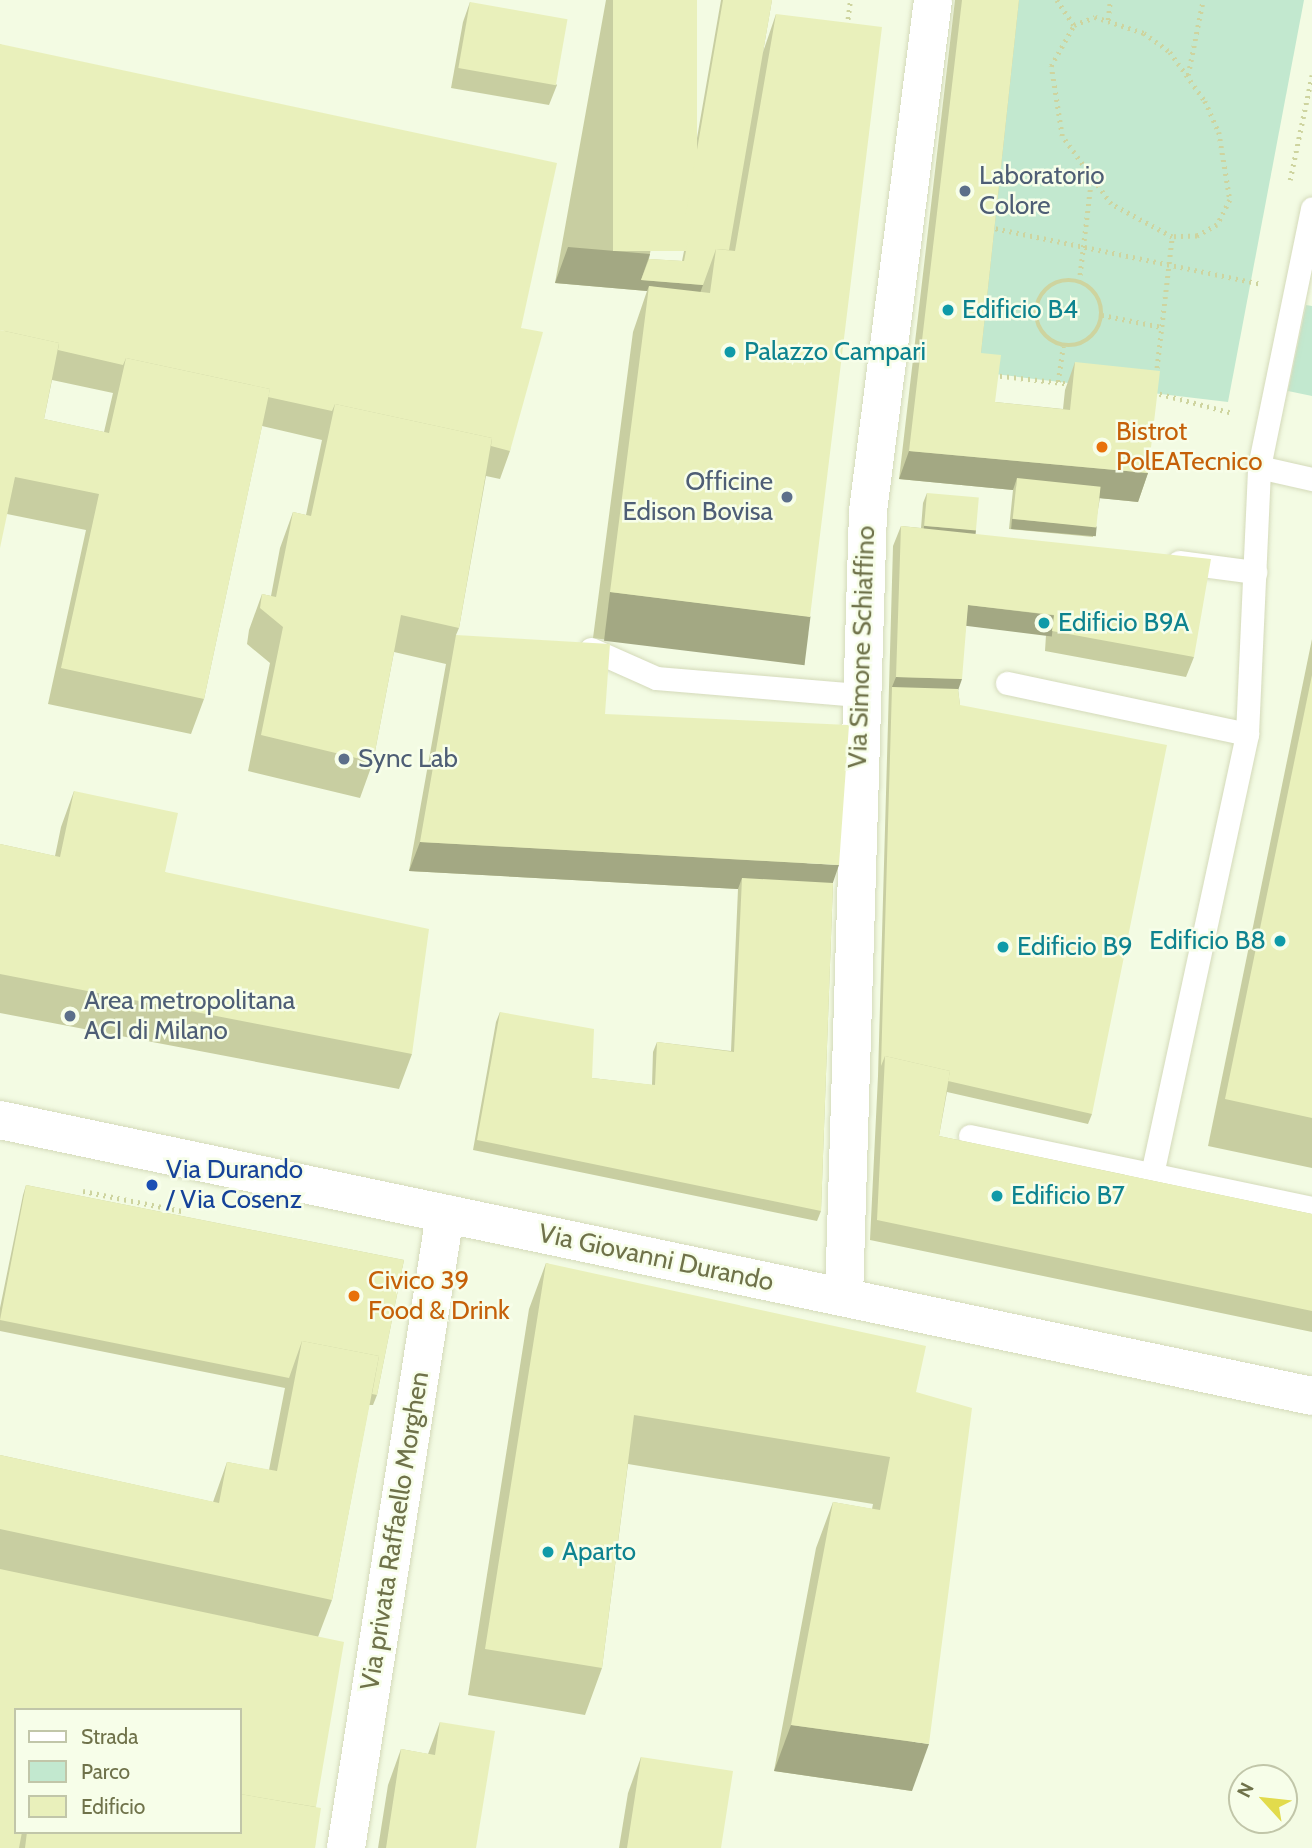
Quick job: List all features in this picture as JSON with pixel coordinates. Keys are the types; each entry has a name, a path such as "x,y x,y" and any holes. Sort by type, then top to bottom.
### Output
{"street":[{"name":"Via Simone Schiaffino","path":"844,1297 858,695 873,456 933,0"},
{"name":"Via Giovanni Durando","path":"0,1120 1312,1396"},
{"name":"Via privata Raffaello Morghen","path":"346,1848 445,1214"}],"lane":[{"path":"1152,1174 1247,734 1259,467 1305,277 1312,208"},
{"path":"1259,467 1312,479"},
{"path":"1160,559 1255,572"},
{"path":"591,649 656,678 858,695"},
{"path":"1007,683 1247,734"},
{"path":"970,1136 1312,1208"}],"path":[{"path":"846,33 850,0"},
{"path":"1057,0 1074,24"},
{"path":"1108,20 1110,0"},
{"path":"1188,76 1203,0"},
{"path":"1108,20 1144,33 1188,76 1219,132 1230,200 1217,225 1197,236 1172,237 1111,204 1091,180 1062,136 1052,91 1057,45 1074,24 1108,20"},
{"path":"1287,193 1312,75"},
{"path":"1079,282 1091,180"},
{"path":"987,239 990,213"},
{"path":"988,226 1268,286"},
{"path":"1153,392 1172,237"},
{"path":"1265,299 1271,272"},
{"path":"1035,310 1055,283 1079,282 1093,291 1102,315"},
{"path":"979,312 981,287"},
{"path":"980,300 1035,310"},
{"path":"1035,310 1044,335 1063,346 1085,342 1102,315"},
{"path":"1102,315 1162,327"},
{"path":"1058,382 1063,346"},
{"path":"984,374 1086,385"},
{"path":"1140,391 1240,415 1242,402"},
{"path":"83,1191 182,1211"}],"green space":[{"path":"1011,0 1304,0 1228,402 969,371"},
{"path":"1306,305 1312,306 1312,396 1288,391"}],"building":[{"path":"613,0 697,0 697,251 613,251"},
{"path":"723,0 772,0 729,250 716,249 703,285 641,280 649,259 684,261 692,220 685,219"},
{"name":"Edificio B4","path":"962,0 1019,0 981,353 1001,355 995,402 1070,410 1075,362 1160,371 1148,473 909,451"},
{"path":"470,2 567,19 556,85 458,68"},
{"name":"Palazzo Campari","path":"776,14 882,27 810,617 610,592 649,286 710,293 716,249 735,251"},
{"path":"0,44 557,163 521,328 543,332 510,451 491,446 492,438 335,404 332,411 268,397 270,389 126,358 123,365 58,350 59,343 0,330"},
{"path":"0,330 59,343 44,419 109,433 126,358 270,389 204,699 61,668 99,494 15,477 0,548"},
{"path":"335,404 492,438 459,628 401,615 373,762 261,735 283,627 260,608 262,594 276,597 293,512 311,516"},
{"path":"1017,478 1101,487 1096,528 1013,519"},
{"path":"927,493 979,498 976,530 924,526"},
{"name":"Edificio B9A","path":"901,526 1211,559 1194,657 1052,631 1054,615 968,605 962,679 896,677"},
{"path":"456,635 610,644 605,714 849,725 839,865 420,842"},
{"name":"Edificio B8","path":"1312,675 1312,1118 1225,1099"},
{"name":"Edificio B9","path":"892,687 958,689 960,705 1167,745 1092,1114 948,1081 950,1071 885,1056 881,1066"},
{"path":"74,791 178,813 165,872 429,929 412,1054 0,974 0,844 60,857"},
{"path":"742,878 833,883 821,1211 477,1140 500,1012 594,1029 592,1078 655,1085 657,1042 734,1052"},
{"name":"Edificio B7","path":"885,1056 950,1071 939,1136 1312,1214 1312,1311 877,1220"},
{"path":"26,1185 404,1260 377,1395 372,1394 379,1356 302,1341 289,1378 0,1320"},
{"name":"Aparto","path":"546,1263 926,1346 916,1392 972,1408 929,1744 791,1725 833,1502 880,1510 890,1457 634,1415 602,1668 485,1649"},
{"path":"302,1341 379,1356 332,1600 0,1529 0,1455 219,1503 227,1462 277,1471"},
{"path":"0,1569 344,1642 316,1807 242,1794 242,1708 14,1708 14,1834 22,1834 19,1848 0,1848"},
{"path":"440,1722 495,1731 476,1848 386,1848 401,1749 435,1755"},
{"path":"641,1757 733,1771 721,1848 627,1848"},
{"path":"242,1794 321,1808 315,1848 25,1848 27,1834 242,1834"}],"place":[{"name":"Laboratorio Colore","path":"965,191"},
{"name":"Edificio B4","path":"948,310"},
{"name":"Palazzo Campari","path":"730,352"},
{"name":"Bistrot PolEATecnico","path":"1102,447"},
{"name":"Officine Edison Bovisa","path":"787,497"},
{"name":"Edificio B9A","path":"1044,623"},
{"name":"Sync Lab","path":"344,759"},
{"name":"Edificio B8","path":"1280,941"},
{"name":"Edificio B9","path":"1003,947"},
{"name":"Area metropolitana ACI di Milano","path":"70,1016"},
{"name":"Via Durando / Via Cosenz","path":"152,1185"},
{"name":"Edificio B7","path":"997,1196"},
{"name":"Civico 39 Food & Drink","path":"354,1296"},
{"name":"Aparto","path":"548,1552"}]}
